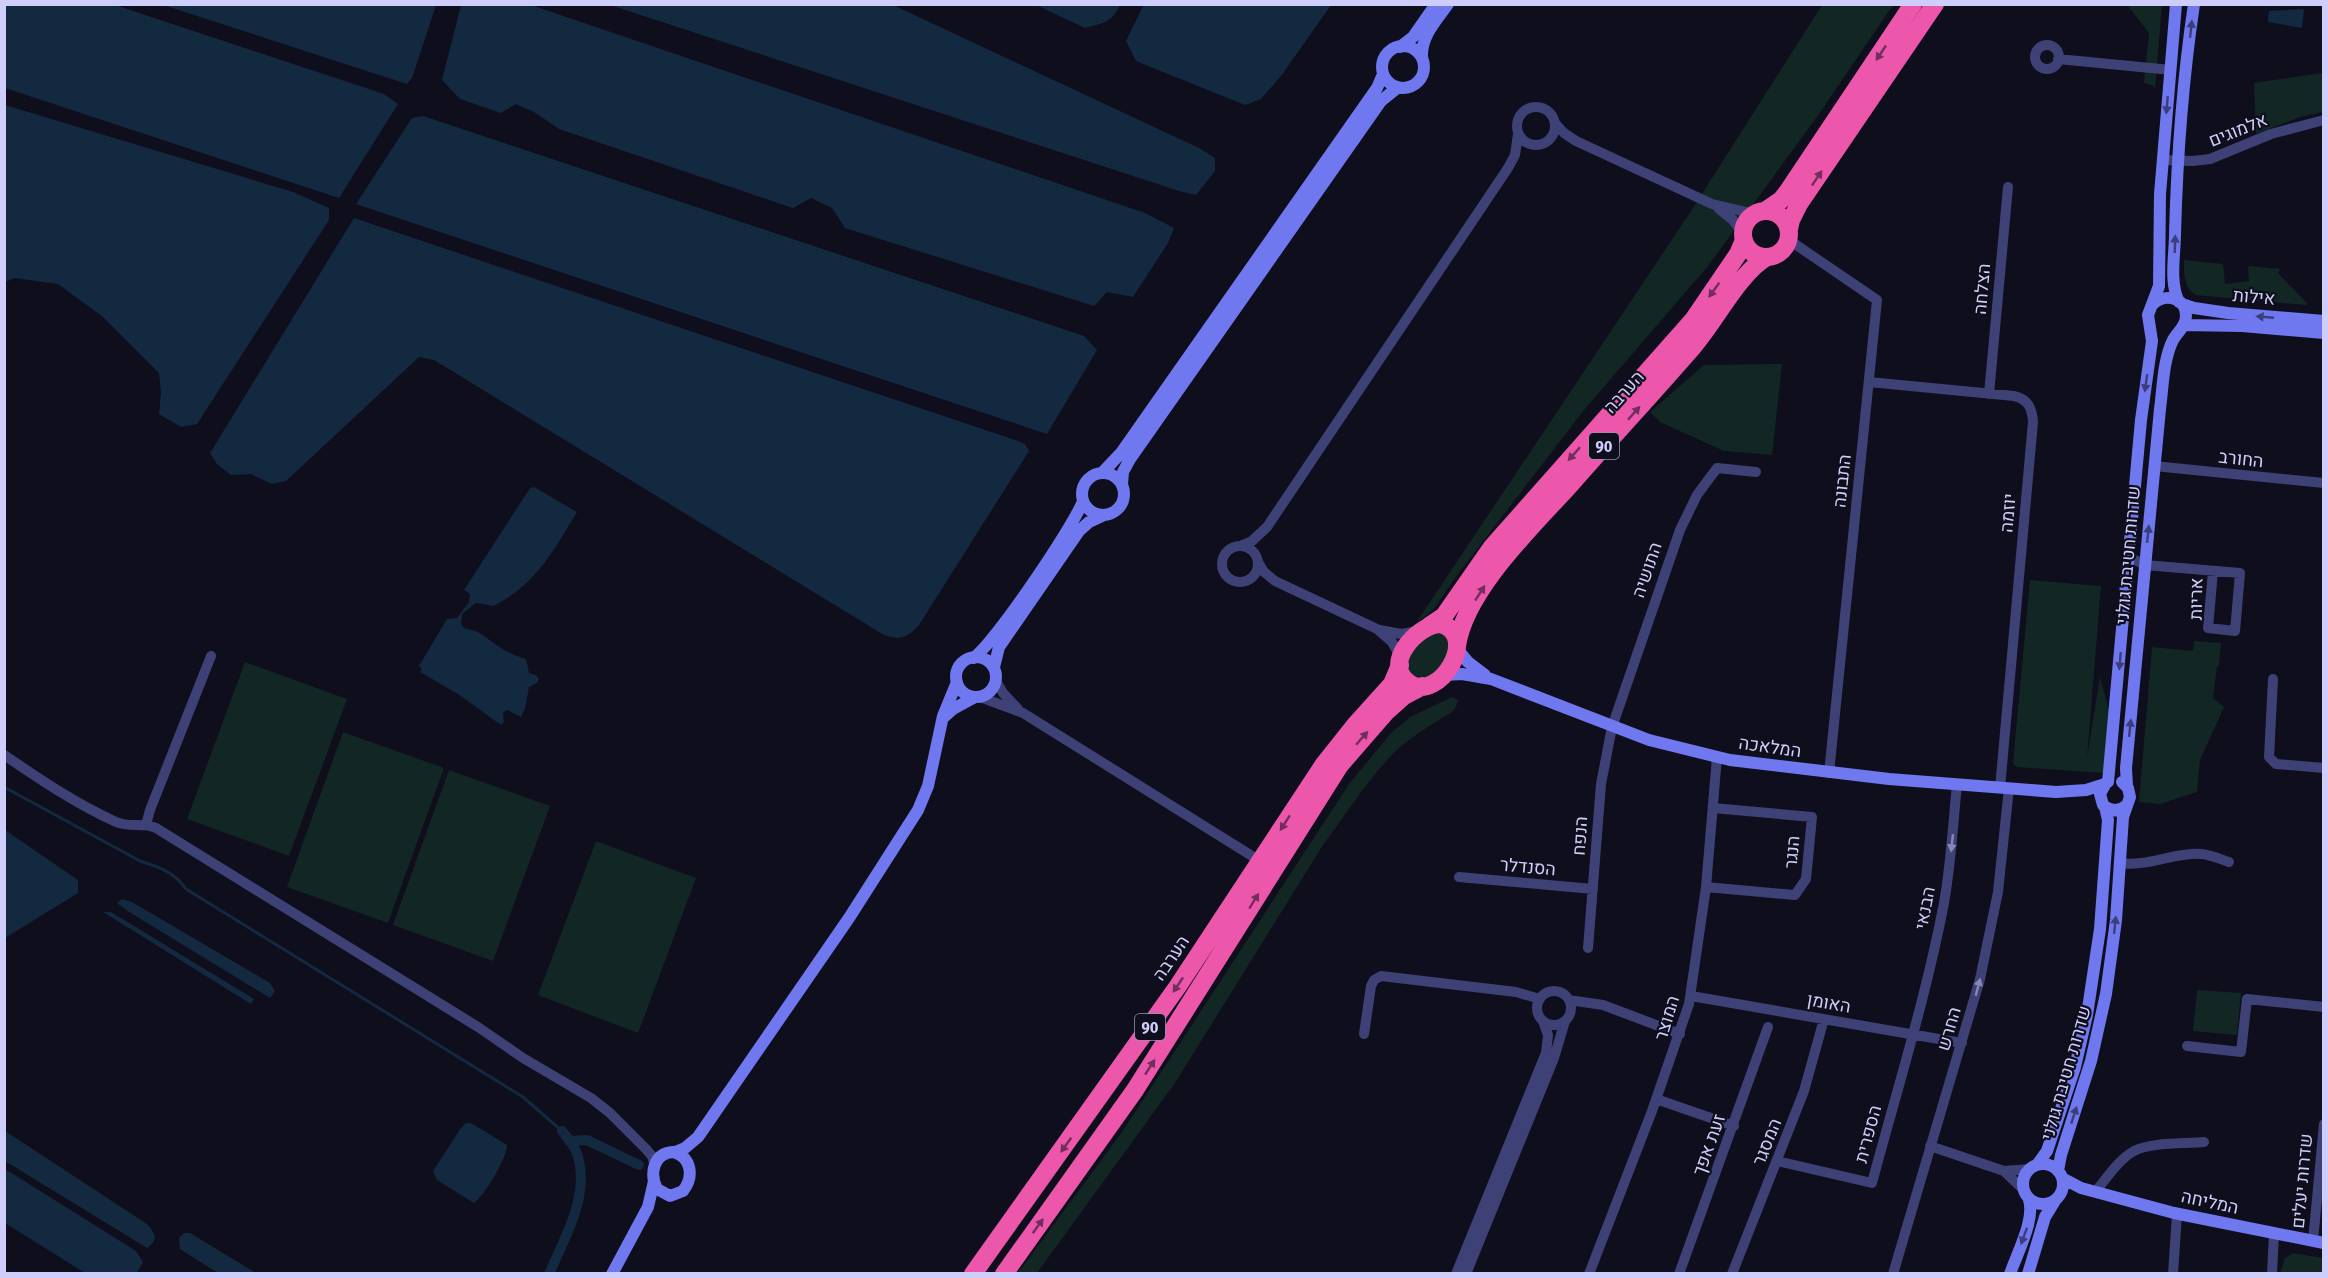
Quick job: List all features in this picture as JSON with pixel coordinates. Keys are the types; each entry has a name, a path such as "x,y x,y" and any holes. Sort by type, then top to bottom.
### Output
{"highway":[{"path":"1913,4 1788,191 1774,206 1746,222 1744,237 1750,250 1756,255 1767,257 1778,254 1784,249 1791,220 1799,204 1935,4"},
{"path":"1760,212 1780,215 1785,220 1789,235"},
{"name":"הערבה","path":"1424,628 1447,613 1477,566 1497,541 1693,320 1738,254 1744,237"},
{"name":"הערבה","path":"1457,648 1459,632 1465,618 1498,567 1707,331 1749,272 1767,257"},
{"path":"1424,628 1440,624 1449,628 1455,636 1457,648"},
{"name":"90","path":"1401,662 1405,647 1424,628"},
{"name":"90","path":"1004,1274 1135,1090 1340,765 1366,733 1397,701 1423,686 1434,683 1444,675 1452,664 1457,648"},
{"path":"1401,662 1405,679 1413,685 1423,686"},
{"name":"הערבה","path":"973,1274 1136,1046 1331,754 1392,684 1401,662"}],"street":[{"path":"1397,88 1386,80 1383,74 1382,67 1386,54 1413,37 1436,4"},
{"path":"1023,714 1009,700 996,681 994,668 999,647 1079,531 1089,522 1111,514 1122,504 1123,472 1130,459 1381,100 1397,88 1411,87 1417,83 1424,71 1421,49 1425,37 1448,4"},
{"path":"2176,4 2160,202 2159,284 2148,315 2151,325 2158,333 2166,335 2182,328 2186,314 2175,294 2174,280 2179,161 2194,4"},
{"path":"1400,47 1411,48 1422,57"},
{"path":"2058,59 2170,70"},
{"path":"1101,473 1121,453 1377,88 1383,74"},
{"path":"1275,581 1251,578 1234,581 1225,573 1222,562 1232,548 1252,541 1267,527 1508,168 1515,155 1518,119 1524,111 1531,108 1545,109 1564,133 1576,141 1712,204 1733,220 1744,237"},
{"name":"אלמוגים","path":"2163,160 2210,159 2289,128 2324,120"},
{"path":"1549,140 1554,134 1555,123"},
{"path":"1518,134 1526,143 1537,146"},
{"path":"1508,168 1527,150 1549,140 1564,138 1576,141"},
{"name":"הצלחה","path":"1989,394 2008,187"},
{"path":"1712,204 1760,212"},
{"name":"התבונה","path":"1789,235 1877,300 1829,773"},
{"path":"2153,304 2165,297 2180,303"},
{"name":"אילות","path":"2180,303 2194,308 2228,313 2324,321"},
{"name":"שדרות חטיבת גולני","path":"2106,783 2141,420 2152,341 2151,325"},
{"name":"אילות","path":"2182,328 2242,326 2324,333"},
{"name":"שדרות חטיבת גולני","path":"2127,786 2125,774 2154,466 2167,359 2172,341 2182,328"},
{"name":"יוזמה","path":"1869,382 2023,399 2029,405 2033,416 2004,788"},
{"name":"החורב","path":"2154,466 2324,483"},
{"name":"התושיה","path":"1612,727 1665,568 1690,507 1717,468 1756,472"},
{"path":"1104,515 1091,512 1083,501 1082,494 1086,481 1091,476 1101,473 1111,474 1122,484"},
{"path":"646,1149 655,1154 669,1153 685,1148 698,1137 849,918 918,810 928,786 941,723 957,682 957,671 960,665 974,658 990,642 1069,529 1083,501"},
{"path":"1251,578 1257,568 1257,560 1267,527"},
{"path":"1240,546 1249,548 1263,572 1275,581 1377,629 1401,634 1424,628"},
{"name":"אריות","path":"2129,557 2145,565 2213,570 2240,573 2235,631 2208,628 2213,570"},
{"path":"1377,629 1392,642 1401,662"},
{"name":"המלאכה","path":"1457,648 1472,666 1491,679"},
{"path":"146,825 211,656"},
{"path":"974,658 984,659 994,668"},
{"name":"המלאכה","path":"1444,675 1462,674 1491,679 1612,727 1665,745 1717,757 1829,773 2056,792 2080,796 2104,806"},
{"path":"2273,679 2269,757 2276,764 2324,768"},
{"path":"941,723 953,709 990,692 996,681"},
{"path":"957,682 965,694 1023,714 1260,861"},
{"name":"הנפח","path":"1588,948 1601,784 1612,727"},
{"path":"4,755 65,797 118,823 156,828 478,1026 524,1058 591,1098 610,1113 652,1156 655,1166 650,1202 612,1274"},
{"name":"המוצר","path":"1589,1274 1680,1034 1691,996 1706,887 1717,757"},
{"path":"2116,780 2127,786 2130,794 2127,805 2117,810 2104,806 2100,794 2106,783 2116,780"},
{"name":"המלאכה","path":"2056,792 2092,789 2106,783"},
{"name":"הבנאי","path":"1913,1035 1944,901 1957,784"},
{"name":"החרש","path":"1893,1274 1982,969 1998,892 2004,788"},
{"name":"שדרות חטיבת גולני","path":"2060,1175 2061,1155 2102,1018 2113,941 2123,817 2127,805"},
{"name":"שדרות חטיבת גולני","path":"2034,1167 2045,1156 2051,1140 2075,1067 2087,1015 2102,908 2108,820 2104,806"},
{"name":"הנגר","path":"1706,887 1795,895 1806,879 1812,818 1713,807"},
{"path":"2120,863 2141,864 2192,854 2213,856 2229,862"},
{"name":"הסנדלר","path":"1459,877 1593,889"},
{"path":"1364,1034 1370,990 1374,980 1381,976 1516,992 1540,999"},
{"path":"1456,1274 1546,1053 1548,1035 1537,1010 1540,999 1545,993 1555,991 1562,993 1569,1000 1571,1010 1565,1021 1554,1058 1466,1274"},
{"name":"האומן","path":"1691,996 1962,1043"},
{"path":"2187,1046 2241,1052 2247,999 2324,1007"},
{"path":"1569,1000 1604,1005 1680,1034"},
{"name":"המסגר","path":"1732,1274 1808,1080 1824,1019"},
{"path":"1543,1021 1556,1025 1565,1021"},
{"name":"זעת אפך","path":"1679,1274 1768,1027"},
{"name":"הספרית","path":"1777,1161 1872,1183 1913,1035"},
{"path":"1656,1099 1734,1126"},
{"name":"שדרות יעלים","path":"2318,1242 2324,1124"},
{"path":"641,1220 655,1207 686,1188 698,1137"},
{"path":"2092,1191 2134,1151 2145,1147 2204,1142"},
{"path":"1930,1146 2004,1171 2049,1165 2060,1175 2063,1186 2045,1217 2028,1274"},
{"path":"655,1166 669,1153"},
{"path":"669,1153 686,1159 690,1171"},
{"path":"2010,1274 2030,1217 2031,1207 2026,1194 2024,1178 2034,1167"},
{"path":"2004,1171 2034,1202 2049,1203 2057,1198"},
{"name":"המליחה","path":"2060,1175 2092,1191 2177,1214 2318,1242"},
{"path":"654,1181 660,1192 666,1196 673,1196"},
{"name":"המליחה","path":"2057,1198 2075,1191 2092,1191"},
{"path":"2172,1274 2177,1214"},
{"path":"2272,1274 2274,1233"}],"green space":[{"path":"1822,5 1893,5 1819,114 1708,266 1584,410 1433,610 1416,623 1691,211"},
{"path":"2127,5 2162,5 2155,90 2154,86 2144,83 2149,33"},
{"path":"2323,73 2323,112 2300,117 2256,134 2254,83"},
{"path":"2184,260 2223,264 2225,284 2249,281 2248,266 2280,269 2278,273 2307,303 2306,305 2195,295 2186,283"},
{"path":"1782,364 1772,455 1724,451 1660,422 1650,412 1704,365"},
{"path":"2030,580 2101,586 2087,758 2100,677 2109,711 2103,773 2017,767 2013,763"},
{"path":"1446,632 1450,656 1427,680 1407,673 1410,649 1422,635"},
{"path":"2194,641 2221,643 2213,698 2224,707 2200,760 2197,792 2160,804 2139,802 2152,647 2193,651"},
{"path":"245,662 347,699 289,856 187,819"},
{"path":"1452,697 1458,700 1452,712 1398,749 1368,783 1323,845 1175,1083 1037,1273 1018,1273 1122,1132 1349,784 1391,733 1410,717"},
{"path":"343,732 444,768 388,923 287,887"},
{"path":"449,770 550,806 493,961 393,925"},
{"path":"596,841 696,878 638,1033 538,995"},
{"path":"2197,990 2241,993 2237,1035 2193,1031"},
{"path":"2293,1253 2323,1258 2323,1273 2280,1273 2285,1258"}],"water":[{"path":"436,4 412,78 407,84 163,5"},
{"path":"1144,4 1331,5 1281,76 1261,99 1245,105 1136,61 1126,41"},
{"path":"5,5 115,5 384,94 398,104 339,198 5,88"},
{"path":"461,5 531,5 1145,213 1174,228 1168,243 1133,297 1107,292 1094,306 845,228 832,208 811,198 793,208 559,129 534,112 516,104 501,113 460,99 442,80"},
{"path":"610,5 893,5 1199,148 1215,158 1215,171 1196,195 1179,191"},
{"path":"1036,5 1120,5 1106,21 1085,28"},
{"path":"2304,9 2302,28 2268,22 2269,11"},
{"path":"5,105 293,192 329,208 329,220 197,424 181,427 159,414 161,393 159,373 103,317 58,284 15,278 5,282"},
{"path":"423,116 1084,336 1097,350 1047,434 356,204 412,118"},
{"path":"354,218 1018,441 1025,444 1029,451 919,625 907,635 899,638 884,635 434,360 419,357 286,481 272,484 251,474 231,475 217,464 210,453"},
{"path":"534,487 577,512 542,566 521,588 493,606 476,603 462,614 461,624 464,628 478,632 508,652 526,659 529,673 536,675 539,679 537,683 529,687 521,717 507,710 503,713 504,722 501,725 458,694 420,672 422,669 419,666 447,619 457,618 469,602 470,594 464,590 530,488"},
{"path":"5,830 78,880 78,893 5,938"},
{"path":"122,899 132,902 270,983 275,991 270,998 126,910 117,903"},
{"path":"103,912 111,912 254,999 251,1004"},
{"path":"466,1123 471,1123 507,1145 495,1176 474,1203 437,1180 433,1171"},
{"path":"5,1131 147,1224 154,1233 153,1242 147,1248 5,1161"},
{"path":"5,1169 136,1251 143,1262 137,1273 85,1273 5,1223"},
{"path":"184,1233 190,1233 256,1273 218,1273 180,1249 179,1238"}],"waterway":[{"path":"4,787 140,861 171,874 186,889 523,1097 562,1131"},
{"path":"549,1274 569,1230 579,1198 581,1182 576,1151 562,1131"},
{"path":"569,1141 587,1140 639,1165"}]}
